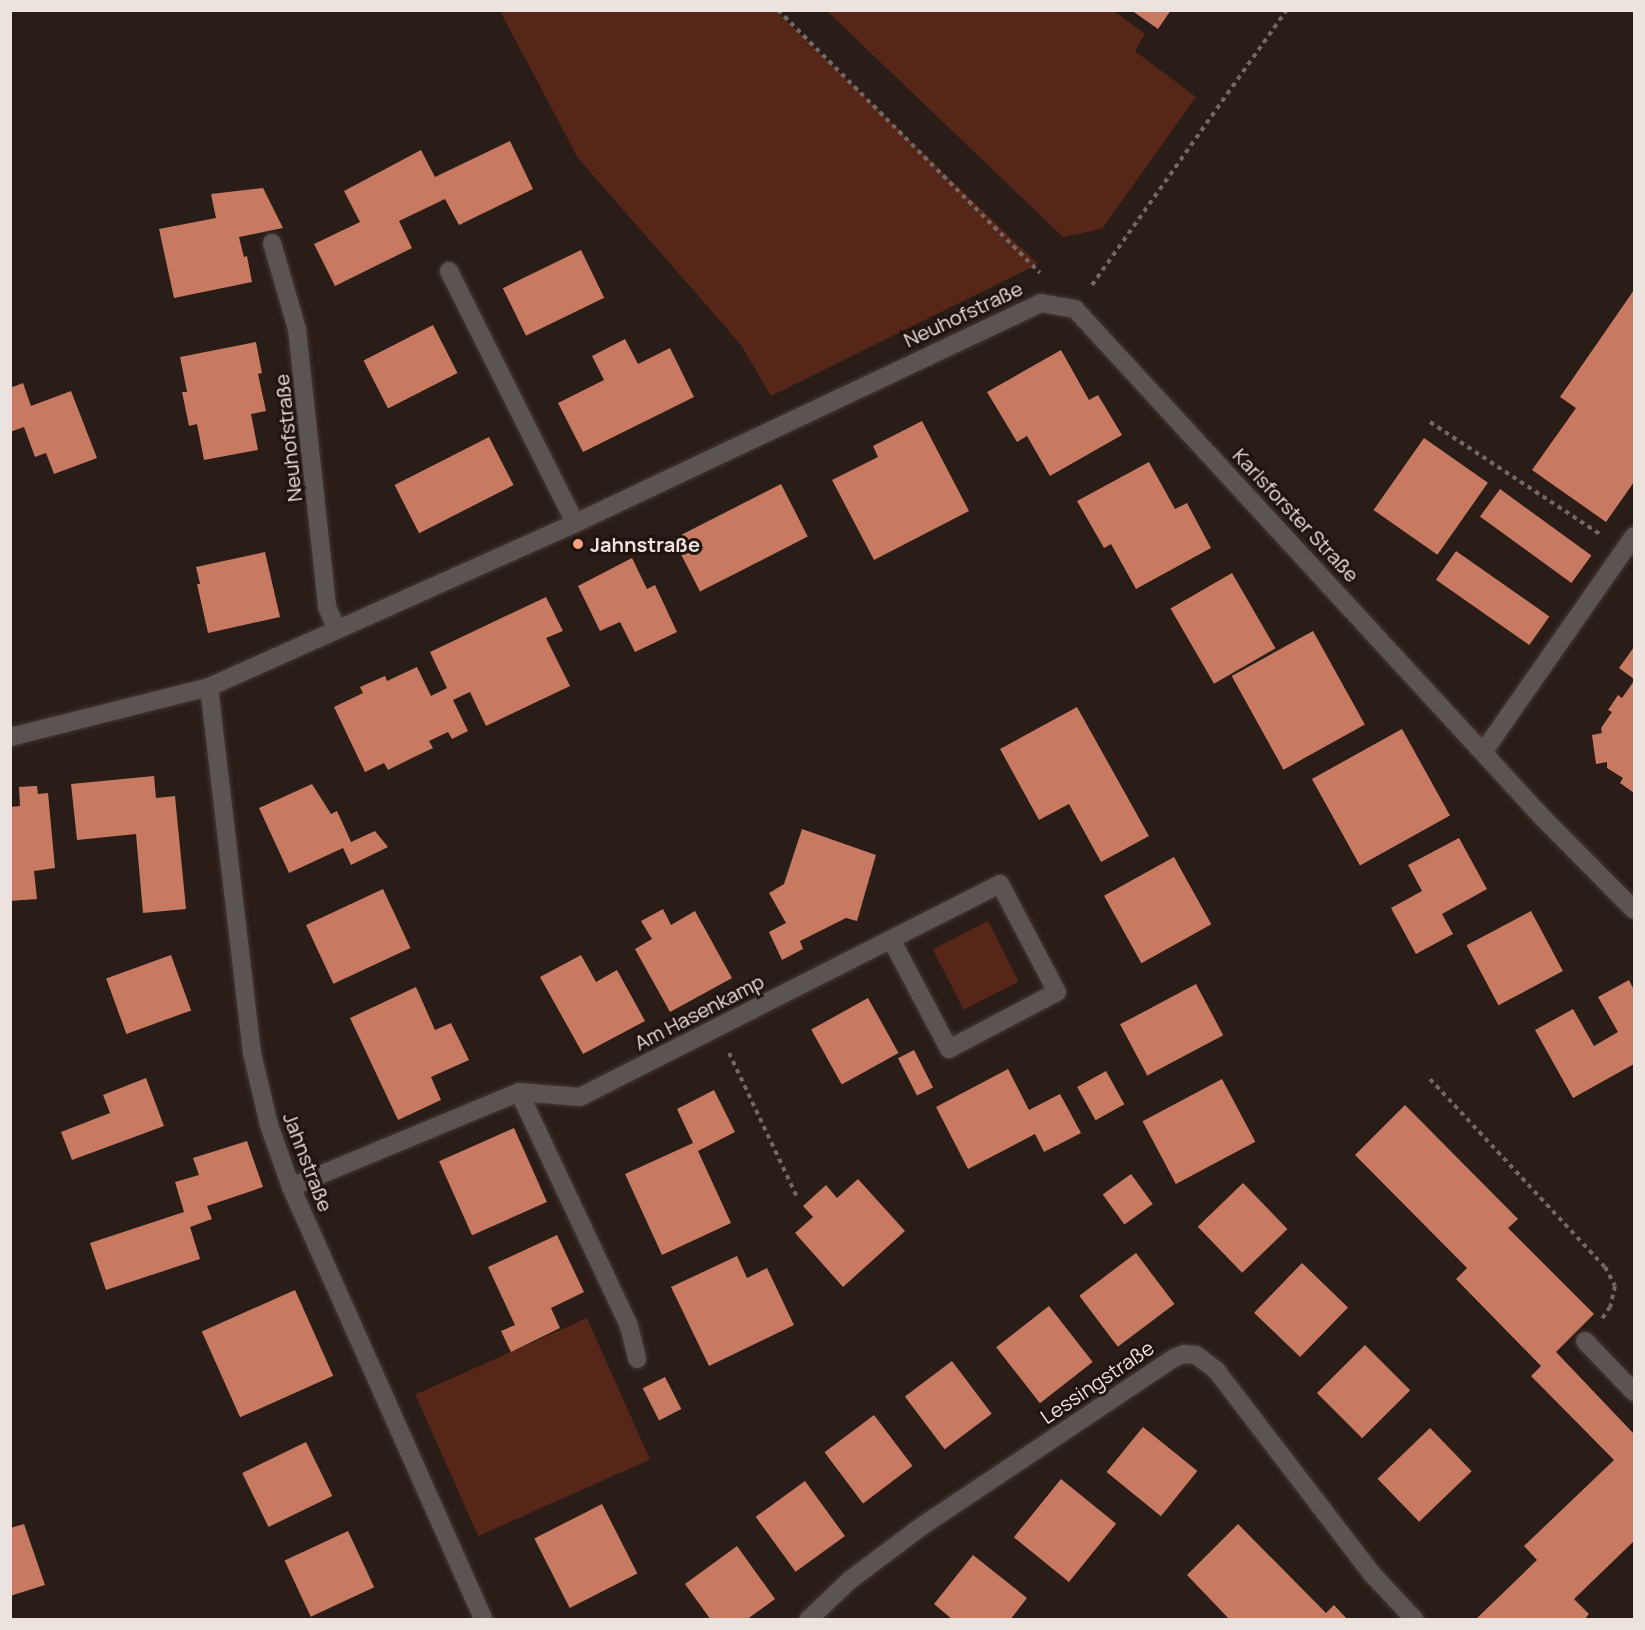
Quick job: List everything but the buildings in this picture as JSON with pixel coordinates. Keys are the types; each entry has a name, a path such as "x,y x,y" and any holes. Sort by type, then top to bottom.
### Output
{"street":[{"name":"Neuhofstraße","path":"272,243 297,329 327,608 337,629"},
{"path":"449,271 575,523"},
{"name":"Neuhofstraße","path":"10,737 209,687 575,523 1026,308 1041,303 1075,309"},
{"name":"Karlsforster Straße","path":"1075,309 1484,751 1544,819 1635,910"},
{"path":"1484,751 1630,543"},
{"name":"Jahnstraße","path":"209,687 252,1053 269,1125 291,1187 484,1620"},
{"name":"Am Hasenkamp","path":"291,1187 519,1092 580,1097 892,941 1000,884 1057,992 949,1048 892,941"},
{"path":"519,1092 629,1326 637,1359"},
{"path":"1585,1341 1635,1392"},
{"name":"Lessingstraße","path":"808,1620 850,1580 922,1526 1173,1358 1184,1354 1196,1355 1216,1370 1372,1574 1415,1620"}],"path":[{"path":"778,10 1075,309 1287,10"},
{"path":"1430,422 1630,543"},
{"path":"717,1028 797,1197"},
{"path":"1430,1079 1605,1267 1615,1286 1610,1307 1585,1341"}],"shaded area":[{"path":"500,11 776,11 1038,264 771,396 741,345 578,158"},
{"path":"827,11 1114,11 1145,34 1135,51 1196,97 1102,229 1063,237"},
{"path":"988,921 1019,982 964,1010 933,949"},
{"path":"587,1318 650,1460 478,1536 415,1394"}],"place":[{"name":"Jahnstraße","path":"578,544"}]}
